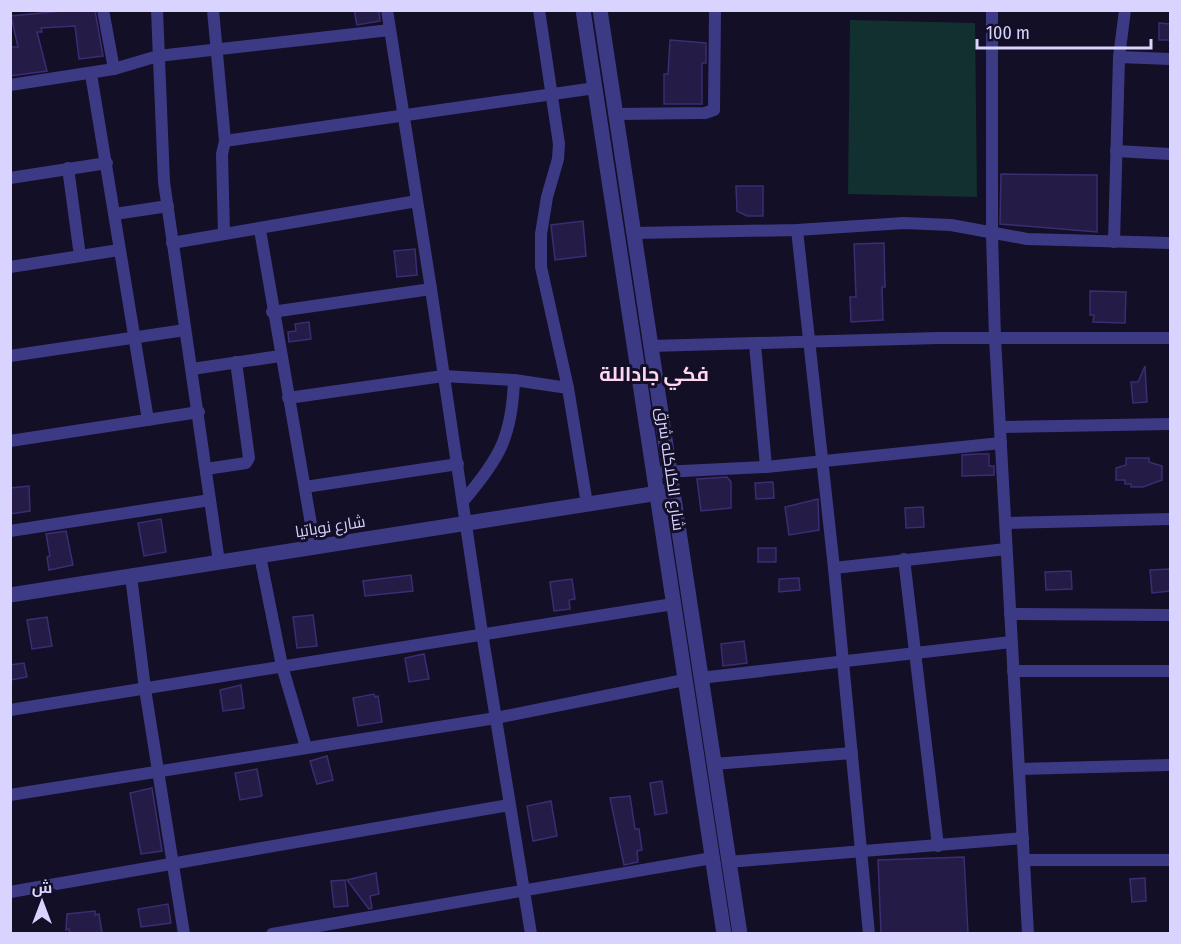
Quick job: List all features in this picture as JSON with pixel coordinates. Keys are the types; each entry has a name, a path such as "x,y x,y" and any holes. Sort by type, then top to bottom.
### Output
{"street":[{"path":"103,10 114,69"},
{"path":"156,10 172,243 199,412 219,562"},
{"path":"213,10 225,141 222,154 224,234"},
{"path":"387,10 464,500 495,718 531,933"},
{"path":"539,10 558,159 547,197 541,234 541,267 568,388 587,504"},
{"name":"شارع الكلاكله شرق","path":"583,10 724,933"},
{"name":"شارع الكلاكله شرق","path":"600,10 740,933"},
{"path":"617,114 705,113 714,110 714,10"},
{"path":"992,10 992,235 995,338 1028,933"},
{"path":"1114,242 1119,57 1125,10"},
{"path":"10,85 91,74 158,56 390,30"},
{"path":"1119,57 1170,59"},
{"path":"91,74 108,163 119,250 148,420"},
{"path":"225,141 595,88"},
{"path":"1116,151 1170,154"},
{"path":"10,178 108,163"},
{"path":"68,168 80,256"},
{"path":"172,243 260,230 417,201"},
{"path":"115,214 168,206"},
{"path":"635,233 797,230 904,223 951,225 992,235 1027,239 1170,243"},
{"path":"260,230 272,312 315,547"},
{"path":"797,230 834,568 869,933"},
{"path":"10,267 119,250"},
{"path":"272,312 431,289"},
{"path":"10,356 185,330"},
{"path":"651,346 885,339 1170,338"},
{"path":"754,344 766,467"},
{"path":"192,369 280,356"},
{"path":"206,469 246,463 249,458 236,362"},
{"path":"288,398 443,376 514,380 568,388"},
{"path":"464,500 485,476 509,431 513,415 514,380"},
{"path":"10,441 199,412"},
{"path":"1000,427 1170,424"},
{"path":"653,473 766,467 1001,443"},
{"path":"305,488 458,464"},
{"name":"شارع نوباتيا","path":"10,595 672,491"},
{"path":"10,531 210,500"},
{"path":"1006,523 1170,519"},
{"path":"834,568 1006,549"},
{"path":"260,556 282,666 306,747"},
{"path":"904,559 938,846"},
{"path":"131,576 145,689 184,933"},
{"path":"10,710 673,604"},
{"path":"1010,614 1170,615"},
{"path":"700,678 1011,642"},
{"path":"1013,671 1170,671"},
{"path":"10,795 495,718 684,680"},
{"path":"714,764 852,753"},
{"path":"1019,769 1170,765"},
{"path":"10,892 509,805"},
{"path":"728,862 1023,838"},
{"path":"272,933 523,888 712,858"},
{"path":"1025,860 1170,860"},
{"path":"346,920 348,933"}],"green space":[{"path":"850,20 975,23 977,197 848,194"}],"building":[{"path":"95,10 103,56 79,59 75,26 41,28 42,32 37,32 47,71 10,76 10,47 18,47 11,16"},
{"path":"354,10 379,10 380,21 357,25"},
{"path":"1159,23 1170,24 1170,40 1159,40"},
{"path":"670,40 706,43 706,63 702,63 702,104 664,104 664,74 668,74"},
{"path":"1001,174 1097,175 1097,232 1000,224"},
{"path":"736,186 763,186 763,216 747,216 737,211"},
{"path":"583,221 586,256 555,260 551,225"},
{"path":"884,243 883,320 851,322 850,297 856,297 854,244"},
{"path":"415,249 417,275 397,277 394,251"},
{"path":"1090,291 1126,292 1125,323 1093,322 1094,315 1090,315"},
{"path":"309,322 311,339 289,342 288,332 296,331 295,324"},
{"path":"1145,366 1147,402 1133,403 1131,382 1138,382"},
{"path":"989,454 989,466 994,466 994,475 962,476 962,455"},
{"path":"1126,458 1149,458 1149,462 1162,466 1162,480 1143,487 1131,487 1131,484 1125,484 1125,480 1116,480 1116,468 1126,465"},
{"path":"727,477 731,482 731,508 701,511 697,479"},
{"path":"773,482 774,498 756,499 755,483"},
{"path":"29,486 30,511 10,514 10,488"},
{"path":"818,499 819,530 789,535 785,507"},
{"path":"923,507 924,527 906,528 905,508"},
{"path":"161,519 166,552 144,556 138,523"},
{"path":"66,531 73,565 49,570 47,557 50,556 46,534"},
{"path":"758,548 776,548 776,562 758,562"},
{"path":"1170,569 1170,591 1152,593 1150,570"},
{"path":"1071,571 1072,589 1046,590 1045,572"},
{"path":"411,575 413,591 365,596 363,581"},
{"path":"799,578 800,590 779,592 779,579"},
{"path":"572,579 575,599 569,600 570,609 554,611 550,582"},
{"path":"313,615 317,646 297,648 293,617"},
{"path":"47,617 52,646 32,649 27,620"},
{"path":"744,641 747,663 723,666 721,644"},
{"path":"424,654 429,679 409,682 405,658"},
{"path":"24,663 27,677 10,680 10,665"},
{"path":"241,685 244,708 223,711 220,690"},
{"path":"374,694 375,697 378,696 382,722 358,726 353,698"},
{"path":"327,756 333,780 317,784 310,761"},
{"path":"257,769 262,796 240,800 235,773"},
{"path":"662,781 667,813 655,815 650,783"},
{"path":"152,788 162,851 141,854 130,793"},
{"path":"630,796 635,829 639,829 642,850 637,851 638,862 624,865 610,798"},
{"path":"551,801 557,836 533,841 527,806"},
{"path":"964,857 968,933 881,933 878,860"},
{"path":"376,873 379,894 370,896 372,908 369,909 347,880"},
{"path":"1145,878 1146,901 1132,902 1130,879"},
{"path":"345,880 348,906 334,907 331,881"},
{"path":"168,904 171,923 141,927 138,909"},
{"path":"95,911 95,915 99,914 102,933 70,933 69,929 66,930 67,914"}],"district":[{"name":"فكي جاداللة","path":"654,374"}]}
